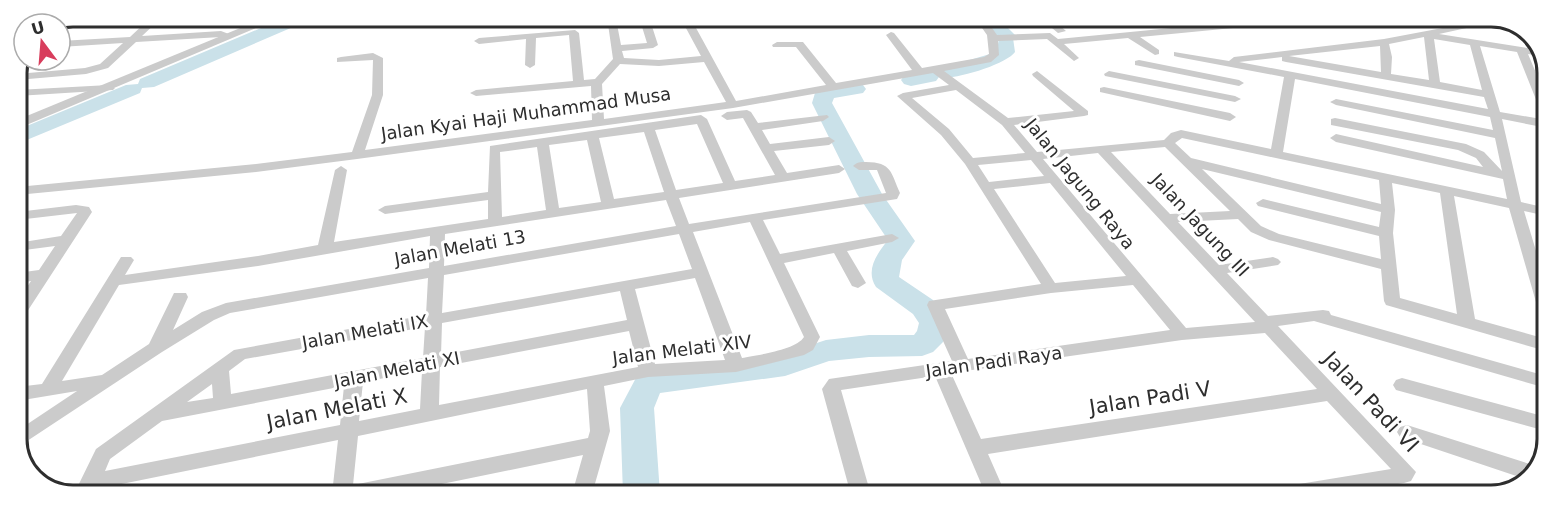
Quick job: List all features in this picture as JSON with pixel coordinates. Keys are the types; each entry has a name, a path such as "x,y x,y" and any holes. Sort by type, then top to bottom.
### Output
{"street":[{"path":"27,75 96,69 104,66 148,27"},
{"path":"27,120 109,88 251,27"},
{"path":"612,27 617,54"},
{"path":"608,204 595,128 597,82 617,54 653,45 647,27"},
{"path":"690,27 733,105"},
{"path":"988,27 994,38 1050,36 1074,58"},
{"path":"1056,27 1061,31"},
{"path":"1056,42 1095,40 1204,27"},
{"path":"1222,62 1384,42 1460,27"},
{"path":"479,41 574,33 579,83"},
{"path":"72,48 221,34 229,36"},
{"path":"1429,34 1532,51"},
{"path":"1429,34 1435,84"},
{"path":"530,65 531,36"},
{"path":"891,36 920,73"},
{"path":"1132,36 1155,52"},
{"name":"Jalan Kyai Haji Muhammad Musa","path":"27,190 256,168 595,128 920,73 991,58 994,55 994,38"},
{"path":"1095,40 1108,51"},
{"path":"72,44 134,41"},
{"path":"1384,42 1387,57 1386,76"},
{"path":"1474,42 1493,114 1501,135 1515,205 1537,279"},
{"path":"777,45 794,43 801,46 834,88"},
{"path":"1334,152 1338,48"},
{"path":"1521,49 1537,88"},
{"path":"617,54 659,63 707,59"},
{"path":"1178,54 1537,122"},
{"path":"340,60 374,56 378,57 380,68 381,81 378,94 357,155"},
{"path":"1272,56 1488,93"},
{"path":"1139,63 1239,83"},
{"path":"1226,130 1241,67"},
{"name":"Jalan Jagung Raya","path":"936,70 1006,123 1182,334"},
{"path":"1006,123 1084,113 1037,74"},
{"path":"1109,74 1234,99"},
{"path":"1276,154 1290,75"},
{"path":"476,93 597,82"},
{"path":"959,86 903,96 945,132 970,162 1052,288"},
{"path":"27,92 109,88"},
{"path":"1104,90 1226,130 1276,154 1334,152 1510,177"},
{"path":"1336,102 1501,135"},
{"path":"495,222 493,151 500,147 542,141 595,128 648,127 746,113 783,178"},
{"path":"755,127 823,117"},
{"path":"702,119 731,186"},
{"path":"1335,122 1462,147 1480,155 1494,173"},
{"path":"648,127 736,366"},
{"name":"Jalan Jagung III","path":"970,162 1168,143 1181,134 1226,130"},
{"path":"542,141 553,212"},
{"path":"767,148 829,141"},
{"path":"1168,143 1235,205 1256,229 1268,235 1390,266"},
{"name":"Jalan Jagung III","path":"1102,150 1169,218 1265,324"},
{"path":"1334,152 1385,177 1537,210"},
{"path":"1186,161 1388,210"},
{"name":"Jalan Melati 13","path":"27,433 156,348 208,316 226,308 754,217 878,200 887,198 893,193 884,171 877,166 859,166"},
{"path":"325,248 341,170"},
{"path":"113,282 553,212 839,170"},
{"path":"1385,177 1388,210 1386,233 1392,302 1537,342"},
{"path":"986,186 1053,179"},
{"path":"1446,190 1467,323"},
{"path":"385,210 494,195"},
{"path":"1263,203 1386,233"},
{"path":"27,215 84,210 85,212 27,299"},
{"path":"1169,218 1242,215"},
{"name":"Jalan Melati XIV","path":"595,381 648,371 736,366 798,351 811,341 812,337 754,217"},
{"path":"429,413 438,231"},
{"path":"775,260 892,238"},
{"path":"27,245 67,240"},
{"path":"838,248 858,283"},
{"path":"47,390 126,260"},
{"path":"1216,270 1273,262"},
{"name":"Jalan Melati IX","path":"88,485 103,454 244,353 700,272"},
{"path":"27,277 44,274"},
{"path":"963,366 935,305 1052,288 1136,280"},
{"path":"626,285 648,371"},
{"path":"156,348 180,297"},
{"name":"Jalan Padi Raya","path":"858,485 831,389 835,384 1332,314"},
{"path":"1314,316 1537,379"},
{"name":"Jalan Melati XI","path":"156,416 637,324"},
{"name":"Jalan Padi VI","path":"1265,324 1406,472 1404,475 1346,485"},
{"path":"220,368 222,403"},
{"path":"941,370 991,485"},
{"path":"343,485 354,378"},
{"path":"27,393 108,380"},
{"path":"585,485 600,431 595,381"},
{"name":"Jalan Melati X","path":"100,485 349,429 595,381"},
{"path":"1402,385 1537,422"},
{"name":"Jalan Padi V","path":"974,448 1333,393"},
{"path":"1407,432 1525,470"},
{"path":"396,485 598,444"}],"waterway":[{"path":"147,83 278,27"},
{"path":"998,27 1006,35"},
{"path":"946,73 997,58 1006,52 1006,41"},
{"path":"911,80 929,77"},
{"path":"27,134 133,89"},
{"path":"641,485 637,408 648,384 785,365 826,351 869,346 922,345 932,335 934,322 923,307 886,281 886,264 902,241 880,212 822,103 822,97 829,93 856,89"}]}
